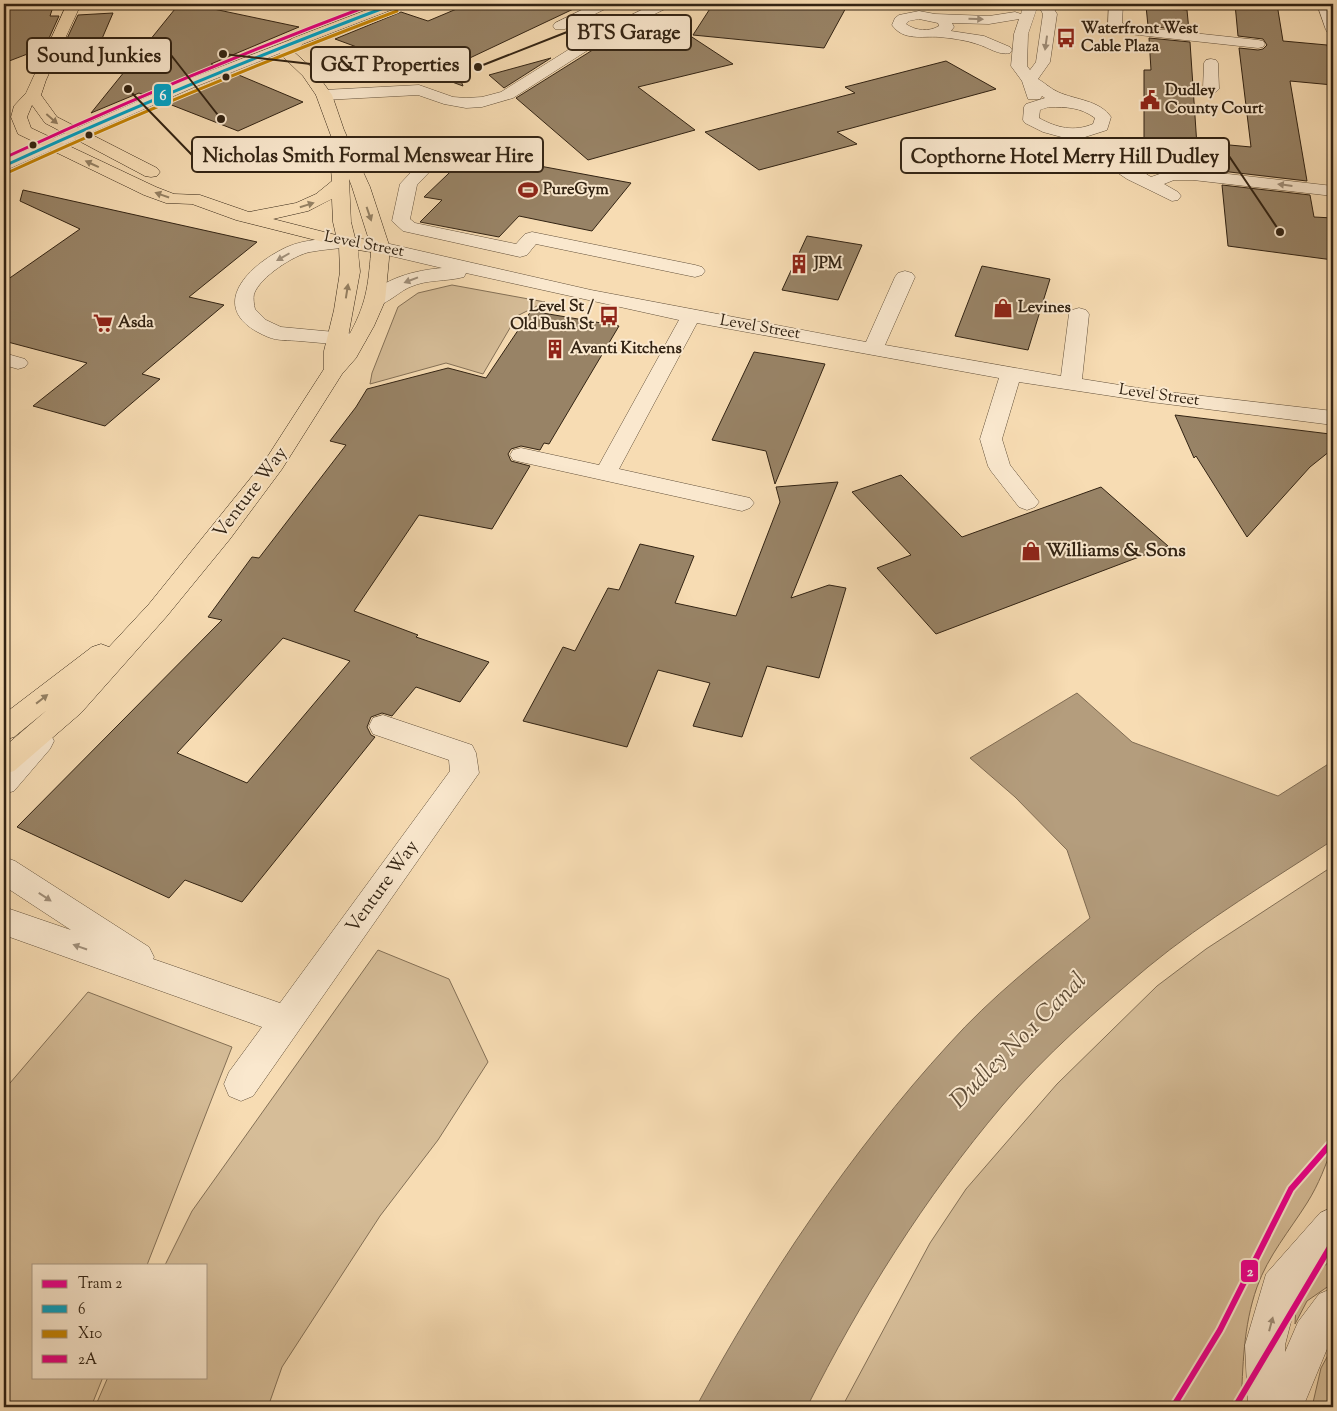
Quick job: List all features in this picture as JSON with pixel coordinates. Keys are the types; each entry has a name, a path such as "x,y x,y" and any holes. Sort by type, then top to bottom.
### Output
{"main road":[{"path":"33,95 38,80 74,4"},
{"path":"324,95 310,72 286,53 292,46 394,4"},
{"path":"347,153 336,130 324,95 316,47 323,36 352,20"},
{"name":"Level Street","path":"194,199 172,199 150,191 24,131 19,117 22,106 33,95 51,120 175,184 194,199 242,216 347,242 381,248"},
{"name":"Venture Way","path":"346,339 375,301 381,248 349,182 340,169 347,153"},
{"path":"242,216 282,213 317,202 349,182"},
{"name":"Venture Way","path":"4,763 71,706 158,610 274,464 334,370 346,358 344,310 350,272 347,242 342,222 349,182"},
{"name":"Venture Way","path":"4,729 158,610"}],"street":[{"path":"560,26 604,4"},
{"path":"324,95 418,90 430,92 457,103 489,101 507,95 605,32 664,4"},
{"path":"1030,80 1043,62 1050,14 1044,4"},
{"path":"1116,4 1115,25 1125,30 1258,44"},
{"path":"1324,4 1333,30"},
{"path":"1019,66 1021,34 1030,5"},
{"path":"894,8 911,16 989,20 1015,16 1030,5"},
{"path":"911,16 900,21 899,24 902,28 915,33 937,33 979,39 1005,50 1030,80 1051,95 1091,108 1103,117 1094,149"},
{"path":"1005,50 1008,33 1015,16"},
{"path":"937,18 943,20 947,28 937,33"},
{"path":"4,166 292,46 323,36"},
{"path":"1211,64 1211,89"},
{"path":"1030,80 1035,93 1031,120 1048,130 1060,133 1094,149 1133,175 1172,196"},
{"path":"1091,108 1106,98"},
{"path":"1032,107 1048,102 1071,102"},
{"path":"1060,133 1089,132 1100,127"},
{"path":"347,153 427,166"},
{"path":"349,182 363,173 384,165 427,166"},
{"path":"427,166 408,184 401,220 409,227 520,251 532,238 695,271"},
{"path":"1150,184 1171,175 1193,175 1333,191"},
{"path":"346,339 276,333 258,324 245,311 244,295 250,284 268,266 294,251 308,247 347,242"},
{"name":"Level Street","path":"381,248 691,316 1012,374 1151,396 1333,418"},
{"path":"375,301 394,287 442,272 494,274"},
{"path":"873,348 905,277"},
{"path":"1071,383 1079,314"},
{"path":"606,472 691,316"},
{"path":"1012,374 991,439 999,466 1027,502"},
{"path":"521,455 742,503"},
{"path":"4,783 71,706"},
{"name":"Venture Way","path":"241,1084 465,773 462,753 383,726"},
{"path":"4,870 175,981"},
{"path":"4,921 287,1021"},
{"path":"1268,1407 1265,1345 1280,1288 1333,1226"},
{"path":"1283,1407 1312,1336 1333,1308"}],"shaded area":[{"path":"452,285 545,302 517,316 483,374 446,363 370,384 372,373 398,307 418,293"},
{"path":"1333,866 1333,1144 1315,1189 1273,1254 1257,1287 1246,1332 1241,1407 842,1407 930,1243 966,1189 1057,1084 1157,986 1206,949"},
{"path":"378,950 449,979 488,1062 438,1140 380,1216 282,1367 268,1407 95,1407 108,1378 208,1378 208,1264 166,1264 192,1211"},
{"path":"88,992 232,1047 147,1264 32,1264 32,1378 103,1378 91,1407 4,1407 4,1090"},
{"path":"1333,1259 1333,1283 1307,1301 1295,1324 1297,1287"},
{"path":"1333,1346 1333,1407 1312,1407 1321,1368"}],"water":[{"name":"Dudley No.1 Canal","path":"1077,693 1132,742 1278,796 1333,761 1333,840 1215,917 1148,967 1091,1016 1019,1087 974,1141 920,1213 849,1328 807,1407 696,1407 751,1311 781,1264 844,1172 878,1128 949,1044 982,1010 1017,978 1090,918 1067,850 1015,797 970,758"}],"building":[{"path":"54,4 50,16 59,16 41,56 30,53 4,63 4,8"},
{"path":"179,4 190,4 299,27 211,64 217,66 146,96 139,93 91,113"},
{"path":"481,4 584,4 455,65 463,86 335,39 401,12 428,21 466,5 473,7"},
{"path":"713,4 848,4 824,48 693,35"},
{"path":"1235,4 1277,4 1283,41 1327,45 1333,70 1333,85 1290,81 1307,181 1221,171 1219,144 1251,147 1239,48 1258,50 1263,49 1267,45 1263,39 1238,36"},
{"path":"1146,6 1187,10 1189,31 1148,26"},
{"path":"113,13 89,69 57,60 78,15"},
{"path":"663,18 733,64 638,87 695,130 588,160 516,98 599,46 652,31"},
{"path":"1149,38 1190,42 1198,161 1144,155 1144,70 1151,70"},
{"path":"551,58 504,88 489,75"},
{"path":"946,61 996,89 837,132 857,144 759,170 705,132 855,93 845,87"},
{"path":"234,73 303,102 238,131 164,102"},
{"name":"PureGym","path":"470,153 631,183 592,231 519,216 499,237 420,222 442,200 424,197"},
{"path":"1222,185 1310,195 1314,217 1333,218 1333,260 1228,246"},
{"name":"Asda","path":"23,190 257,242 189,297 224,305 142,374 160,379 105,426 33,406 87,363 4,341 4,282 80,229 20,201"},
{"name":"JPM","path":"807,236 862,245 838,300 782,290"},
{"name":"Levines","path":"982,266 1050,279 1028,350 955,336"},
{"path":"531,311 619,326 549,444 544,443 540,450 521,446 511,449 508,454 511,461 530,466 492,529 419,515 354,611 418,635 416,637 489,662 460,702 416,687 392,716 382,713 371,717 367,727 371,735 375,737 242,902 185,880 169,898 17,827 222,620 208,617 252,557 259,558 346,445 330,441 367,389 448,368 486,378","holes":["283,638 350,661 247,783 177,753"]},
{"path":"754,352 825,364 775,484 766,451 712,440"},
{"path":"1175,415 1330,434 1330,451 1310,467 1247,537 1196,456 1194,458"},
{"name":"Williams & Sons","path":"901,475 962,537 1101,487 1168,546 936,634 877,568 911,555 852,492"},
{"path":"838,482 791,598 829,585 846,588 819,678 767,666 742,737 693,726 710,683 658,670 627,747 523,721 563,647 575,651 608,588 619,590 640,544 694,556 675,603 736,616 780,502 776,487"}],"tram line":[{"name":"2","path":"1173,1407 1220,1330 1291,1189 1333,1141"},
{"name":"2","path":"1235,1407 1333,1242"}],"transit line":[{"name":"2A","path":"4,158 119,105 269,43 373,4"},
{"name":"6","path":"4,166 122,112 272,50 394,4"},
{"name":"X10","path":"7,173 125,119 275,57 397,11"}],"place":[{"name":"Waterfront West Cable Plaza","path":"1066,38"},
{"name":"G&T Properties","path":"223,54"},
{"name":"BTS Garage","path":"478,67"},
{"name":"Nicholas Smith Formal Menswear Hire","path":"128,89"},
{"name":"Dudley County Court","path":"1150,100"},
{"name":"Sound Junkies","path":"221,119"},
{"name":"PureGym","path":"528,190"},
{"name":"Copthorne Hotel Merry Hill Dudley","path":"1280,232"},
{"name":"JPM","path":"799,264"},
{"name":"Levines","path":"1003,308"},
{"name":"Level St / Old Bush St","path":"609,316"},
{"name":"Asda","path":"103,323"},
{"name":"Avanti Kitchens","path":"555,349"},
{"name":"Williams & Sons","path":"1031,551"}]}
